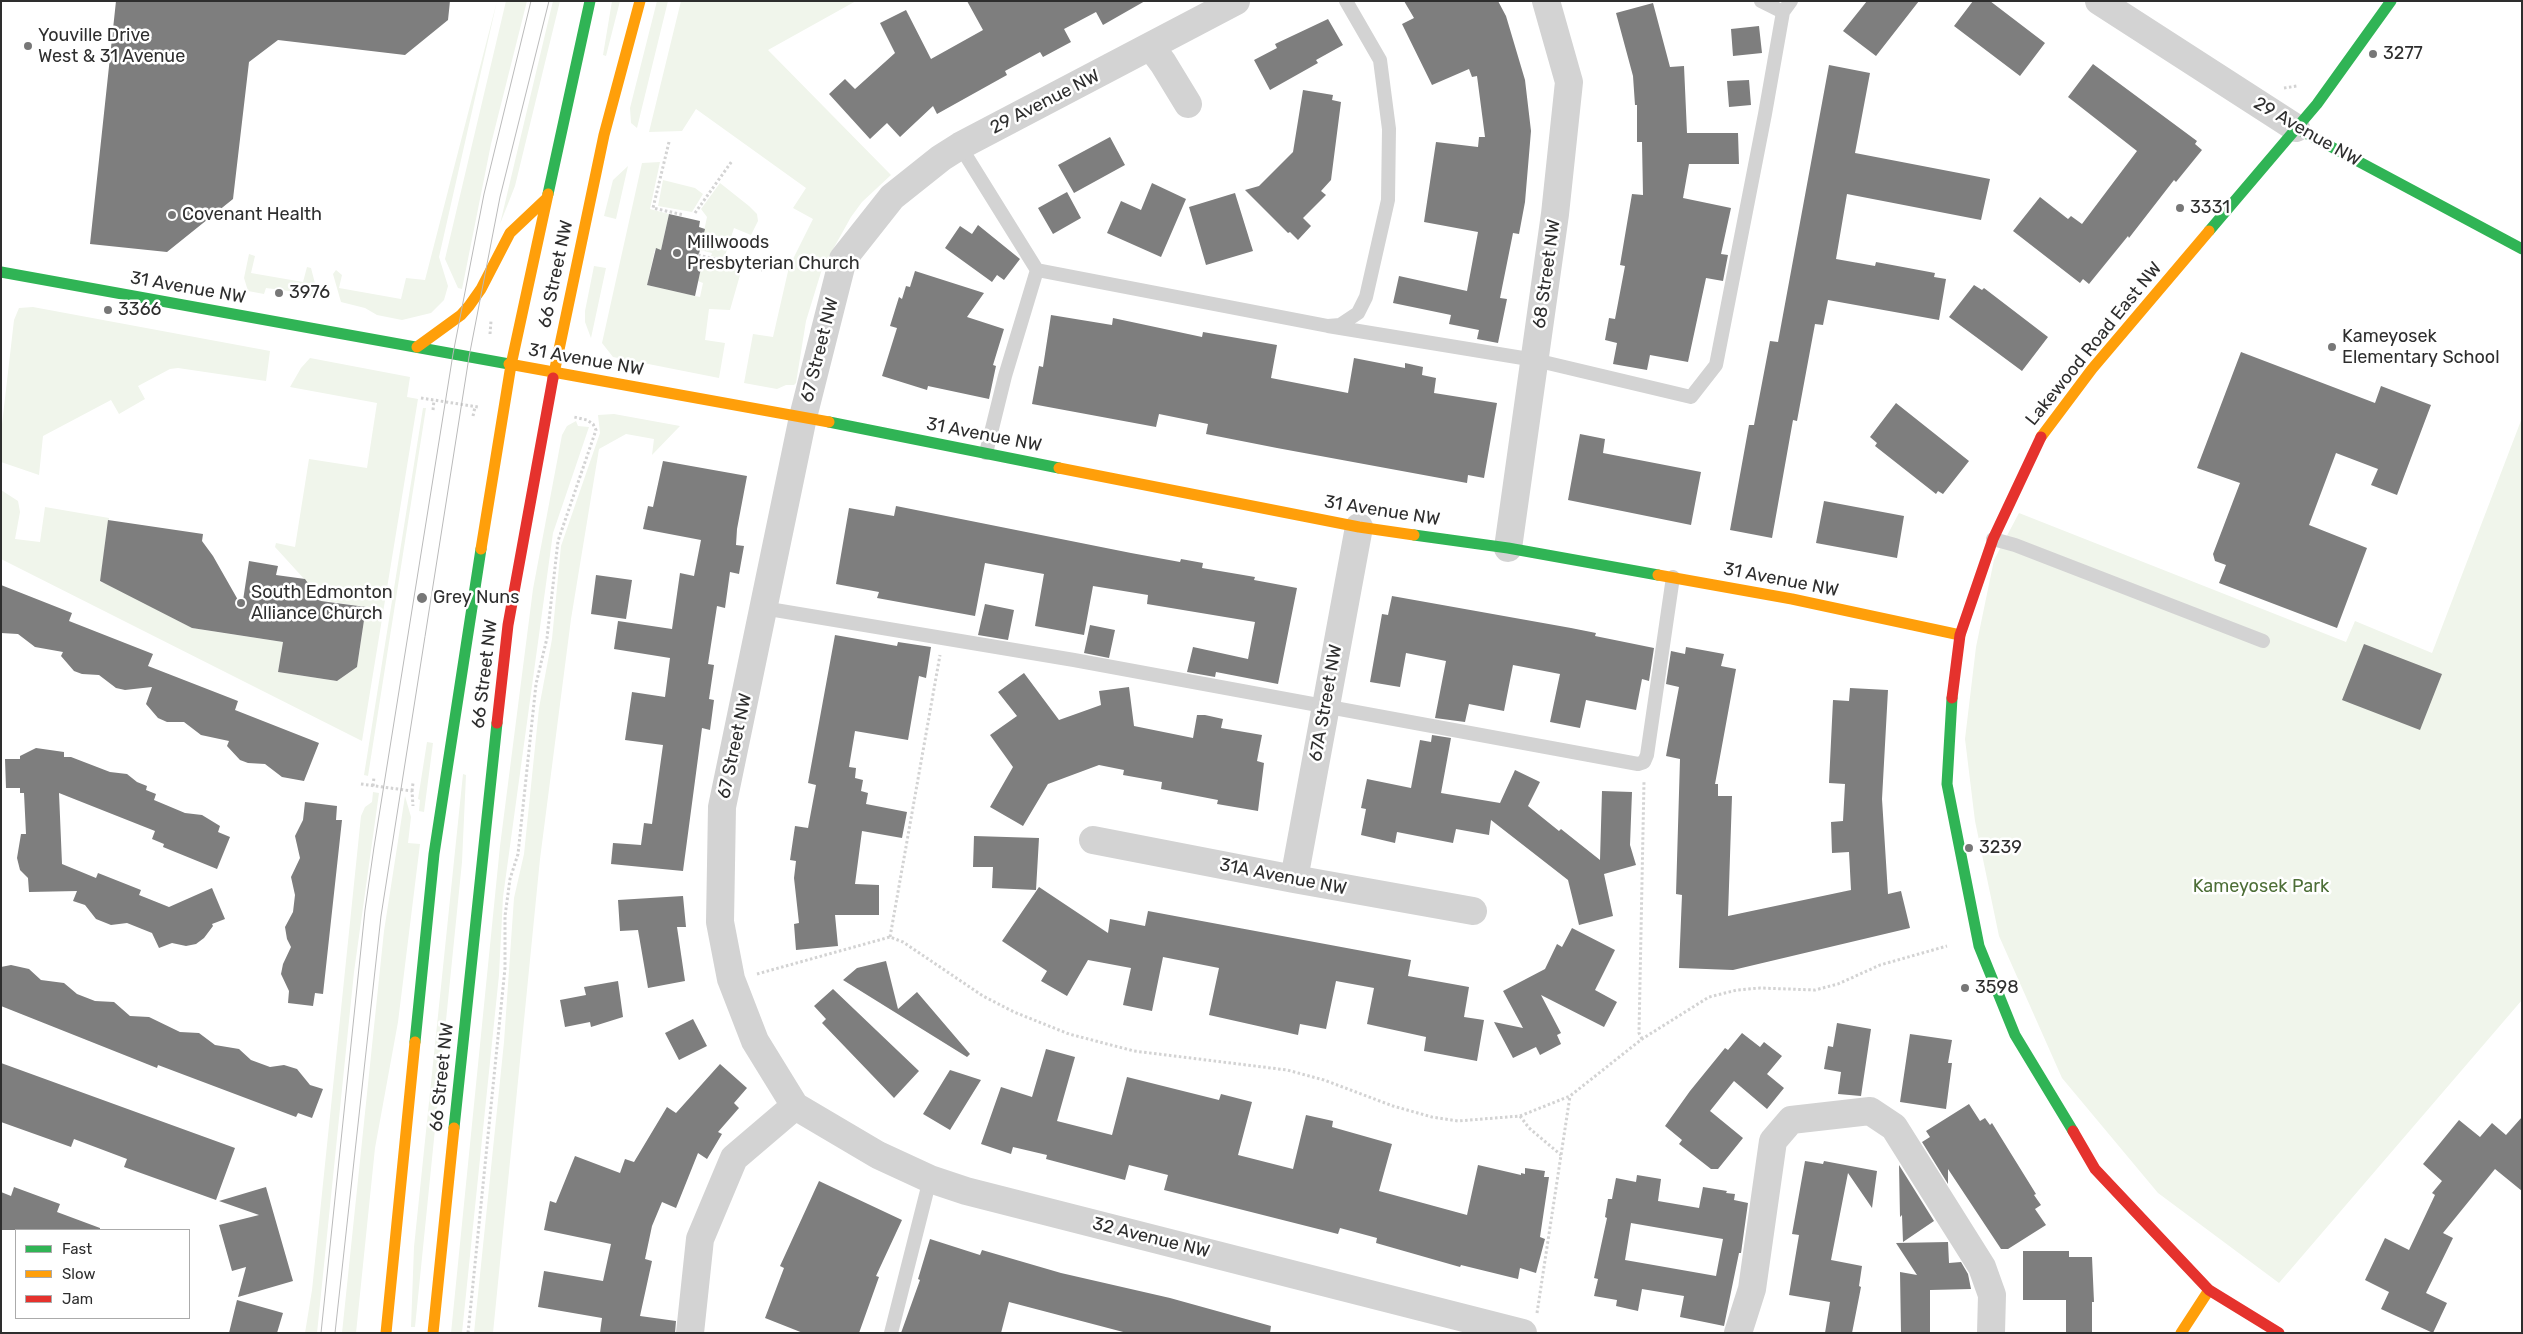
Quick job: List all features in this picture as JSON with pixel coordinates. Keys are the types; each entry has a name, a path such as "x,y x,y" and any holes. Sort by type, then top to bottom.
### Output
{"street":[{"name":"66 Street NW","path":"386,1333 434,854 511,365 590,1"},
{"name":"66 Street NW","path":"434,1333 483,840 508,626 554,372 604,135 640,1"},
{"name":"29 Avenue NW","path":"950,152 1236,1"},
{"name":"29 Avenue NW","path":"2099,1 2296,128 2522,249"},
{"name":"Lakewood Road East NW","path":"2279,1333 2209,1290 2095,1169 2015,1035 1979,946 1947,784 1952,690 1960,635 1993,539 2023,470 2042,436 2092,369 2317,104 2391,1"},
{"name":"68 Street NW","path":"1508,548 1555,214 1569,82 1549,2"},
{"path":"1151,47 1188,104"},
{"name":"67 Street NW","path":"795,1106 755,1041 731,979 720,922 722,807 803,417 843,259 892,197 950,152"},
{"path":"417,347 461,315 469,306 481,289 510,234 546,199"},
{"name":"31 Avenue NW","path":"1,272 803,417 1359,527 1508,548 1792,599 1960,635"},
{"name":"67A Street NW","path":"1294,879 1359,527"},
{"name":"31A Avenue NW","path":"1093,840 1473,911"},
{"path":"690,1333 700,1239 734,1158 795,1106"},
{"name":"32 Avenue NW","path":"795,1106 878,1155 930,1179 966,1191 1529,1326"},
{"path":"1738,1333 1752,1289 1773,1141 1791,1120 1870,1111 1894,1127 1982,1268 1992,1295 1991,1333"},
{"path":"2181,1333 2209,1290"}],"lane":[{"path":"1328,326 1340,324 1358,313 1366,297 1388,200 1389,129 1380,60 1346,1"},
{"path":"950,152 1037,270 1328,326 1535,360 1691,397 1716,365 1787,7 1761,1"},
{"path":"986,453 1005,376 1037,270"},
{"path":"1993,539 2015,545 2263,641"},
{"path":"763,608 943,638 1638,764 1644,762 1673,577"},
{"path":"891,1333 930,1179"}],"path":[{"path":"2280,88 2295,88 2303,81"},
{"path":"669,142 654,208 684,215"},
{"path":"696,213 732,161"},
{"path":"698,255 762,270"},
{"path":"421,398 481,407"},
{"path":"433,410 434,400"},
{"path":"473,416 475,407"},
{"path":"468,1333 505,968 505,916 510,879 518,854 536,684 547,638 558,541 596,430 593,424 587,420 574,417"},
{"path":"890,937 943,638"},
{"path":"1642,1039 1638,1033 1644,762"},
{"path":"373,786 374,777"},
{"path":"413,783 414,808"},
{"path":"361,784 412,792"},
{"path":"752,975 890,937 903,942 983,996 1014,1012 1068,1034 1107,1045 1166,1056 1287,1070 1324,1080 1393,1106 1432,1117 1458,1121 1520,1116 1570,1096 1642,1039 1700,1001 1720,993 1760,988 1815,990 1838,984 1880,965 1947,946"},
{"path":"1529,1326 1570,1096"},
{"path":"1520,1116 1529,1128 1561,1155"}],"green space":[{"path":"497,1 439,257 448,286 444,300 431,313 402,320 377,315 365,308 341,302 333,274 336,270 342,275 339,288 401,299 406,278 425,280"},
{"path":"506,1 527,1 491,144 462,289 458,288 445,259"},
{"path":"553,1 560,1 515,186 500,224"},
{"path":"612,1 620,1 606,56 603,55"},
{"path":"657,1 668,1 637,128 631,123 630,108"},
{"path":"681,1 856,1 768,50 891,175 862,202 851,217 822,269 806,321 796,383 794,385 786,385 777,389 744,383 753,334 773,337 789,267 813,219 793,208 806,188 696,109 682,131 649,132"},
{"path":"660,162 650,209 669,214 661,250 655,249 647,285 700,297 703,283 698,281 703,259 742,268 730,310 709,309 705,340 725,343 719,378 613,357 602,343 642,163"},
{"path":"628,166 616,219 604,216 613,180"},
{"path":"663,180 695,188 703,194 692,212 658,206"},
{"path":"720,183 757,214 758,221 751,235 734,228 724,259 711,256 712,253 700,250 707,217 701,209"},
{"path":"249,254 255,256 251,273 303,282 307,267 311,268 318,295 295,299 296,292 266,288 264,294 248,291 244,278"},
{"path":"594,266 606,268 591,338 585,322 585,311"},
{"path":"33,307 270,351 266,381 178,368 170,369 138,386 145,399 119,414 111,400 43,436 39,475 1,462 1,433 14,320 19,308"},
{"path":"310,358 410,377 407,397 418,399 362,741 1,559 1,490 18,501 20,512 15,539 40,542 45,507 109,518 100,582 108,584 192,628 283,642 278,672 337,681 357,667 366,607 313,599 306,581 275,547 276,543 295,547 309,459 367,468 377,403 290,387 301,368"},
{"path":"423,408 426,408 368,776 364,775"},
{"path":"614,414 680,426 652,455 654,439 626,434 599,449 571,619 540,859 493,1333 474,1333 504,1042 514,898 524,854 539,708 552,639 561,546 600,433 598,415"},
{"name":"Kameyosek Park","path":"2522,418 2522,1000 2279,1283 2158,1193 2062,1078 1999,936 1975,821 1965,739 1976,647 1994,560 2019,513 2346,642 2355,621 2432,653"},
{"path":"576,421 578,426 589,427 553,533 503,897 499,975 462,1333 451,1333 500,846 533,589 562,435 567,426"},
{"path":"427,742 433,743 424,812 419,811 420,800 418,799"},
{"path":"463,774 466,775 462,862 415,1327 411,1327 414,1247"},
{"path":"373,792 379,793 354,972 317,1333 305,1333 312,1290 361,816 365,807 372,802"},
{"path":"405,796 411,817 408,843 420,844 398,1022 375,1148 356,1333 342,1333 384,931"}],"building":[{"path":"116,1 450,1 448,20 405,55 278,40 249,62 233,199 167,252 90,244"},
{"path":"967,1 1145,1 1103,25 1096,12 1064,29 1071,42 1043,57 1040,52 1005,71 1007,75 937,114 933,106 900,137 887,123 870,139 829,94 845,79 855,89 895,53 880,23 906,10 931,59 983,30"},
{"path":"1404,1 1498,1 1506,16 1525,80 1531,131 1525,202 1519,234 1513,233 1500,298 1507,299 1498,343 1477,339 1479,330 1449,324 1451,315 1393,303 1399,276 1467,291 1478,232 1424,222 1436,142 1478,147 1479,137 1485,137 1477,76 1472,77 1469,69 1432,85 1402,24 1414,18"},
{"path":"1867,1 1919,1 1876,56 1843,31"},
{"path":"1973,1 1990,1 2045,43 2020,76 1954,26"},
{"path":"1653,3 1670,67 1684,66 1687,133 1738,133 1739,164 1689,164 1683,198 1731,208 1721,254 1728,255 1723,281 1706,278 1688,362 1650,355 1647,370 1613,364 1617,343 1605,340 1609,318 1615,319 1625,266 1620,265 1632,194 1643,195 1642,142 1637,142 1637,105 1635,105 1633,76 1616,13"},
{"path":"1328,19 1343,45 1316,60 1318,63 1270,90 1254,60 1277,48 1275,44"},
{"path":"1759,26 1762,53 1733,56 1731,29"},
{"path":"2093,64 2197,141 2195,144 2202,150 2176,182 2174,180 2129,238 2128,236 2089,284 2083,279 2080,283 2013,231 2040,197 2068,219 2071,216 2082,224 2137,151 2068,97"},
{"path":"1829,65 1870,73 1855,153 1990,179 1981,220 1847,194 1836,259 1875,266 1876,262 1935,273 1934,277 1946,279 1939,320 1828,300 1823,325 1815,324 1797,421 1793,420 1772,538 1730,530 1749,425 1754,425 1770,341 1778,342"},
{"path":"1749,80 1751,105 1729,107 1727,81"},
{"path":"1303,90 1333,95 1332,100 1341,102 1331,180 1321,191 1326,195 1303,218 1311,226 1298,240 1290,232 1288,233 1245,190 1259,186 1293,152"},
{"path":"1110,137 1125,165 1074,193 1058,165"},
{"path":"1152,183 1186,199 1161,257 1107,233 1121,201 1141,210"},
{"path":"1067,192 1081,218 1053,234 1038,208"},
{"path":"1235,193 1253,251 1206,265 1189,207"},
{"name":"Millwoods Presbyterian Church","path":"669,214 700,221 699,227 705,229 698,258 703,259 695,296 647,285 656,248 661,250"},
{"path":"978,225 1020,259 1004,280 997,275 992,282 945,248 960,226 972,234"},
{"path":"915,271 984,293 967,317 1004,329 993,365 996,366 989,399 928,386 927,390 882,376 897,328 890,326 899,297 902,299 906,286 910,287"},
{"path":"1974,285 1982,290 1984,288 2048,337 2022,371 1949,317"},
{"path":"1051,315 1112,325 1113,318 1202,337 1203,332 1277,345 1271,378 1348,393 1354,358 1405,368 1405,363 1423,367 1422,375 1436,378 1434,393 1497,403 1484,478 1468,475 1467,483 1277,448 1206,434 1208,424 1159,414 1156,427 1032,404 1039,366 1043,367"},
{"path":"2241,352 2375,403 2381,386 2431,405 2397,495 2371,485 2378,469 2336,453 2309,525 2367,548 2337,628 2219,583 2226,565 2215,561 2213,554 2240,483 2197,468"},
{"path":"1896,403 1969,461 1943,494 1938,491 1936,494 1875,446 1877,443 1870,437"},
{"path":"1580,434 1605,439 1603,453 1701,472 1691,525 1568,500"},
{"path":"663,461 747,476 737,529 736,545 744,546 739,574 730,572 725,608 717,606 708,664 714,665 709,699 714,700 710,730 702,728 683,871 611,864 613,843 641,845 644,823 652,824 663,745 625,740 632,692 665,697 670,658 614,649 618,621 672,629 680,573 694,576 701,540 643,529 648,506 653,507"},
{"path":"1824,501 1904,516 1897,558 1816,543"},
{"path":"896,506 1131,553 1180,562 1181,559 1203,563 1202,568 1255,577 1254,580 1297,588 1278,684 1216,672 1215,677 1187,672 1193,647 1248,659 1255,622 1147,604 1148,595 1093,586 1084,635 1035,626 1044,574 985,563 975,616 877,598 879,592 836,584 849,508 894,516"},
{"name":"South Edmonton Alliance Church","path":"108,520 203,534 202,541 213,556 242,607 249,561 278,566 276,575 305,579 321,601 366,607 357,667 337,681 278,672 283,642 192,628 100,581"},
{"path":"596,575 632,580 626,619 591,614"},
{"path":"1,585 72,613 69,621 153,654 148,666 238,701 235,710 319,743 304,781 282,777 265,764 248,763 240,760 227,746 229,741 201,735 184,722 167,722 158,718 146,704 152,687 125,690 116,688 99,675 82,674 74,671 61,656 63,652 35,647 18,634 1,633"},
{"path":"1392,596 1571,628 1596,633 1595,636 1654,648 1649,681 1642,679 1636,710 1586,700 1580,728 1550,722 1560,674 1513,665 1504,711 1469,704 1465,722 1435,718 1446,661 1406,653 1400,687 1370,682 1382,614 1388,615"},
{"path":"985,604 1014,610 1008,640 978,635"},
{"path":"1090,625 1115,630 1109,658 1084,653"},
{"path":"835,635 897,646 898,642 931,647 926,678 919,676 908,740 855,731 849,767 856,768 855,778 863,780 861,791 868,793 866,804 907,812 902,838 862,831 855,884 879,885 879,915 835,915 838,946 796,950 794,924 799,923 794,878 796,861 790,860 795,826 808,828 816,785 808,783"},
{"path":"2364,644 2442,674 2420,730 2342,700"},
{"path":"1686,647 1724,654 1721,666 1736,669 1715,784 1718,784 1718,796 1732,796 1728,916 1851,890 1849,852 1832,853 1831,822 1843,821 1845,784 1829,783 1833,700 1849,701 1850,688 1888,690 1882,799 1888,894 1901,891 1910,928 1733,970 1679,968 1682,895 1676,894 1680,759 1666,756 1679,687 1666,684 1671,651 1685,654"},
{"path":"1024,673 1059,720 1101,705 1099,691 1129,687 1134,726 1193,738 1197,715 1205,715 1223,719 1221,728 1262,735 1257,761 1264,763 1258,811 1217,804 1218,800 1161,789 1162,782 1123,775 1124,770 1099,765 1048,784 1023,826 990,807 1013,767 990,735 1017,716 998,692"},
{"path":"1432,735 1451,738 1441,793 1500,803 1515,770 1540,782 1528,806 1600,860 1602,791 1632,792 1630,845 1636,865 1604,874 1613,916 1579,925 1568,880 1491,820 1489,835 1456,829 1453,843 1397,832 1395,843 1361,835 1366,809 1361,808 1367,779 1411,788 1420,740 1431,742"},
{"path":"36,748 64,752 64,757 71,757 110,772 127,774 137,782 147,786 146,790 156,794 154,800 185,813 202,815 220,826 218,832 230,837 217,869 163,847 164,844 152,839 155,831 59,793 62,864 96,878 98,873 141,890 139,895 169,907 212,888 225,919 212,924 213,926 204,938 196,944 186,946 172,943 159,948 152,933 127,923 111,925 96,919 85,905 73,901 77,891 29,892 28,878 20,870 17,858 21,834 26,834 24,793 20,793 20,788 6,788 5,759 20,759 20,756"},
{"path":"305,802 337,806 336,820 342,820 323,994 315,993 313,1006 288,1003 289,991 281,974 283,964 291,947 287,939 285,927 293,912 295,895 291,877 300,858 295,836 303,820"},
{"path":"974,836 1039,838 1036,890 992,888 993,867 973,867"},
{"path":"1039,887 1108,933 1110,919 1145,926 1148,911 1411,960 1408,976 1469,987 1464,1017 1484,1020 1477,1061 1424,1051 1426,1037 1367,1024 1374,988 1336,981 1326,1029 1300,1024 1298,1035 1209,1015 1219,968 1163,957 1152,1011 1123,1005 1131,968 1088,960 1067,996 1041,981 1047,971 1002,941"},
{"path":"683,896 686,927 677,927 685,981 648,988 638,930 620,931 618,900"},
{"path":"1572,928 1615,950 1595,990 1617,1002 1604,1027 1541,995 1561,1033 1557,1035 1561,1044 1540,1055 1536,1047 1513,1058 1494,1022 1523,1028 1503,991 1545,969 1557,944 1562,947"},
{"path":"886,961 898,1009 917,992 970,1054 967,1057 843,980 857,968"},
{"path":"11,965 29,969 41,980 64,983 77,994 95,1001 114,1002 130,1016 149,1017 180,1032 199,1033 215,1045 239,1049 251,1060 270,1067 284,1065 297,1069 310,1085 323,1089 312,1118 298,1113 296,1117 158,1065 157,1068 1,1006 1,967"},
{"path":"618,981 623,1017 591,1027 590,1022 565,1027 560,1000 586,995 584,987"},
{"path":"833,989 919,1071 894,1098 822,1023 826,1019 814,1006"},
{"path":"693,1019 707,1046 679,1060 665,1033"},
{"path":"1837,1023 1871,1029 1861,1096 1838,1094 1841,1072 1824,1069 1828,1046 1833,1047"},
{"path":"1742,1033 1760,1047 1764,1042 1782,1056 1767,1074 1784,1088 1767,1109 1734,1081 1710,1111 1743,1138 1718,1169 1711,1169 1679,1144 1682,1140 1665,1126 1690,1091 1725,1048 1728,1050"},
{"path":"1910,1034 1952,1040 1948,1063 1952,1063 1946,1109 1900,1102"},
{"path":"1046,1049 1075,1057 1057,1121 1112,1135 1127,1077 1219,1100 1221,1094 1252,1102 1238,1155 1293,1169 1306,1115 1333,1121 1332,1127 1392,1144 1379,1191 1467,1215 1478,1165 1521,1175 1521,1173 1525,1174 1525,1168 1545,1171 1544,1177 1549,1177 1540,1237 1545,1239 1536,1273 1520,1268 1518,1279 1461,1265 1460,1267 1376,1243 1377,1238 1340,1228 1338,1234 1164,1190 1168,1175 1129,1165 1125,1180 1046,1159 1047,1155 1013,1147 1011,1154 981,1144 1001,1087 1032,1097"},
{"path":"1,1063 235,1148 216,1200 124,1167 127,1159 74,1139 71,1147 1,1122"},
{"path":"720,1064 747,1088 734,1103 739,1108 718,1132 722,1134 707,1159 698,1153 676,1208 662,1202 652,1226 645,1259 652,1261 640,1316 676,1321 675,1333 600,1333 602,1318 538,1307 544,1271 603,1281 611,1244 544,1230 550,1201 556,1203 575,1156 620,1173 625,1159 634,1162 667,1107 676,1113"},
{"path":"950,1070 981,1080 950,1130 923,1114"},
{"path":"1969,1104 1980,1121 1985,1118 1990,1125 1992,1123 2041,1205 2035,1209 2046,1225 2008,1249 2001,1249 1948,1169 1948,1184 1922,1142 1930,1137 1926,1131"},
{"path":"2522,1117 2522,1191 2495,1169 2443,1233 2453,1238 2426,1293 2447,1303 2433,1333 2381,1309 2389,1292 2365,1280 2385,1238 2409,1250 2435,1195 2432,1193 2442,1181 2423,1164 2459,1120 2480,1137 2492,1123 2506,1135"},
{"path":"1805,1161 1823,1164 1824,1161 1877,1171 1872,1208 1848,1173 1831,1260 1862,1266 1859,1286 1861,1287 1852,1333 1825,1333 1830,1302 1789,1295 1799,1235 1792,1234"},
{"path":"1899,1165 1934,1221 1903,1242 1902,1215 1900,1217"},
{"path":"1637,1175 1661,1179 1658,1201 1699,1208 1703,1187 1727,1191 1726,1193 1735,1194 1734,1200 1748,1203 1741,1253 1739,1253 1724,1326 1680,1317 1684,1296 1642,1289 1638,1311 1616,1306 1617,1300 1594,1296 1598,1279 1594,1278 1607,1218 1605,1217 1608,1199 1612,1199 1616,1178 1636,1182","holes":["1631,1223 1723,1239 1716,1276 1625,1260"]},
{"path":"819,1181 902,1220 876,1276 879,1277 859,1333 803,1333 765,1318 784,1268 780,1266"},
{"path":"14,1187 60,1204 57,1212 100,1229 1,1230 1,1192 11,1196"},
{"path":"266,1187 293,1281 238,1297 246,1267 232,1271 219,1225 259,1215 219,1201"},
{"path":"930,1239 980,1255 982,1250 1061,1273 1170,1298 1271,1326 1270,1333 1127,1333 1009,1302 1001,1333 901,1333 920,1280 918,1279"},
{"path":"1948,1242 1949,1263 1961,1262 1968,1274 1971,1289 1930,1290 1930,1333 1901,1333 1900,1272 1917,1275 1896,1243"},
{"path":"2023,1251 2069,1251 2069,1257 2092,1257 2094,1302 2092,1302 2092,1333 2066,1333 2066,1300 2023,1300"},
{"path":"237,1300 283,1313 277,1333 229,1333"}],"tram line":[{"path":"321,1333 365,910 374,847 453,354 484,194 531,1"},
{"path":"335,1333 381,916 469,357 500,197 549,1"}],"traffic: fast":[{"path":"548,194 590,1"},
{"path":"2209,231 2317,104 2391,1"},
{"path":"2296,128 2522,249"},
{"path":"1,272 509,364"},
{"path":"829,422 1059,468"},
{"path":"1414,535 1508,548 1658,575"},
{"path":"415,1042 434,854 481,549"},
{"path":"1952,698 1947,784 1979,946 2015,1035 2073,1131"},
{"path":"454,1128 497,723"}],"traffic: slow":[{"path":"553,378 604,135 640,1"},
{"path":"481,549 511,365 548,194"},
{"path":"417,347 461,315 469,306 481,289 510,233 546,199"},
{"path":"2041,437 2092,369 2209,231"},
{"path":"509,364 829,422"},
{"path":"1059,468 1359,527 1414,535"},
{"path":"1658,575 1792,599 1960,635"},
{"path":"386,1333 415,1042"},
{"path":"433,1333 454,1128"},
{"path":"2181,1333 2209,1290"}],"traffic: jam":[{"path":"497,723 508,625 553,378"},
{"path":"1952,698 1960,635 1993,539 2041,437"},
{"path":"2073,1131 2095,1169 2209,1290 2279,1333"}],"place":[{"name":"Youville Drive West & 31 Avenue","path":"28,46"},
{"name":"3277","path":"2373,54"},
{"name":"3331","path":"2180,208"},
{"name":"Covenant Health","path":"172,215"},
{"name":"Millwoods Presbyterian Church","path":"677,253"},
{"name":"3976","path":"279,293"},
{"name":"3366","path":"108,310"},
{"name":"Kameyosek Elementary School","path":"2332,347"},
{"name":"Grey Nuns","path":"422,598"},
{"name":"South Edmonton Alliance Church","path":"241,603"},
{"name":"3239","path":"1969,848"},
{"name":"3598","path":"1965,988"}]}
